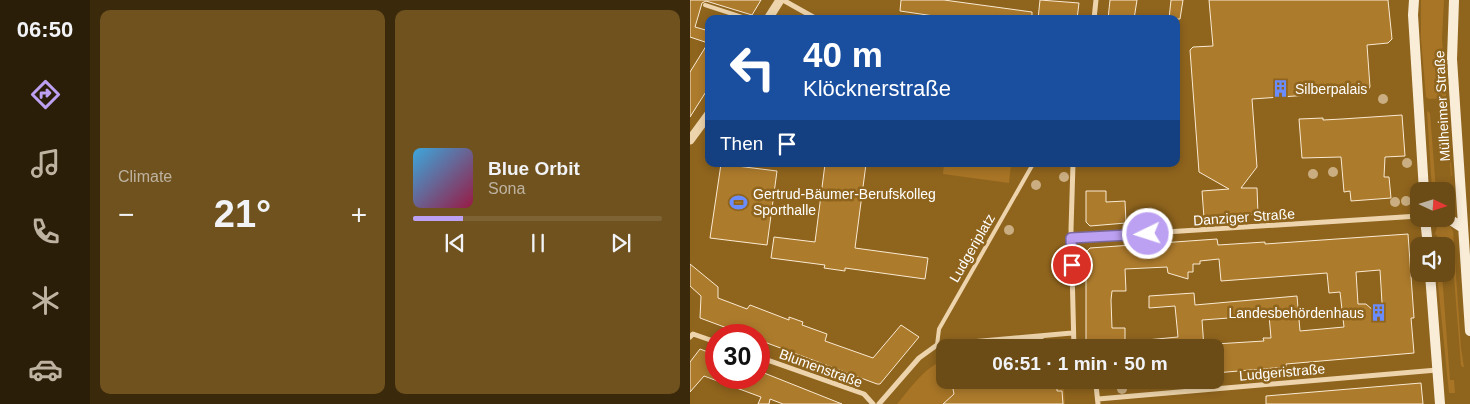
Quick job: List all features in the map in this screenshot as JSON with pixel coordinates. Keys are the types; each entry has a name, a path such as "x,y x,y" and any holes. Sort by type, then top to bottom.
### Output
{"main road":[{"name":"Mülheimer Straße","path":"1414,0 1413,14 1423,182"},
{"name":"Mülheimer Straße","path":"1454,0 1452,59 1465,186 1463,228 1470,331"},
{"path":"1455,223 1463,228"},
{"path":"1431,282 1440,404"}],"street":[{"path":"771,15 782,0 810,15"},
{"path":"1094,15 1096,0"},
{"path":"690,140 705,119"},
{"path":"1073,167 1071,238 1073,339"},
{"name":"Danziger Straße","path":"1071,238 1410,217"},
{"path":"1003,339 1072,333"},
{"path":"691,335 705,339"},
{"path":"1037,336 1041,339"},
{"path":"879,404 919,358 936,345"},
{"name":"Blumenstraße","path":"770,361 864,394 873,404"},
{"name":"Ludgeristraße","path":"1098,401 1438,370"}],"lane":[{"path":"705,5 737,15"},
{"name":"Ludgeriplatz","path":"937,339 939,329 1031,167"}],"shaded area":[{"path":"1421,0 1444,0 1442,39 1452,176 1445,98 1429,99 1426,97 1421,39"},
{"path":"1427,111 1430,113 1435,182 1431,182"},
{"path":"944,167 1011,167 1009,183 943,174"},
{"path":"1437,228 1451,228 1453,237 1438,237 1435,234"},
{"path":"1455,260 1464,367 1461,366 1454,282"},
{"path":"1438,282 1443,282 1450,380 1454,380 1455,393 1449,393"},
{"path":"936,364 936,389 1064,389 1065,404 897,404 924,373"}],"building":[{"path":"690,0 761,0 752,15 706,1 702,3 695,27 705,30 705,42 690,37"},
{"path":"901,0 944,0 1032,12 1032,15 927,15 900,11"},
{"path":"1040,0 1079,3 1078,15 1038,15"},
{"path":"1110,0 1137,0 1135,15 1108,15"},
{"path":"1171,0 1183,0 1180,19 1180,15 1169,15"},
{"name":"Silberpalais","path":"1209,0 1388,0 1392,39 1388,43 1367,45 1370,87 1367,91 1252,99 1257,167 1241,188 1257,188 1258,214 1204,218 1202,191 1229,189 1199,172 1190,50 1193,47 1213,46"},
{"path":"705,48 705,93 690,117 690,72"},
{"path":"1402,115 1405,156 1385,157 1384,177 1389,177 1391,198 1351,201 1350,191 1344,192 1341,157 1302,158 1299,119 1323,118 1323,120"},
{"name":"Gertrud-Bäumer-Berufskolleg Sporthalle","path":"721,167 745,167 777,171 767,245 710,238"},
{"path":"825,167 866,167 855,248 928,258 925,279 845,268 845,271 824,268 825,265 771,258 774,237 815,242"},
{"path":"1086,191 1106,191 1106,202 1125,201 1126,223 1090,226 1086,222"},
{"path":"1408,234 1414,318 1411,318 1414,353 1286,364 1286,367 1224,372 1224,343 1264,341 1263,338 1271,338 1269,315 1202,320 1203,339 1157,339 1178,337 1175,306 1149,308 1149,296 1194,293 1195,305 1297,296 1300,331 1344,327 1340,292 1329,293 1327,273 1221,281 1219,259 1200,261 1200,264 1193,264 1193,272 1188,272 1188,279 1168,273 1167,267 1125,269 1126,291 1112,291 1111,300 1112,328 1125,328 1125,339 1086,339 1086,252 1090,248 1217,239 1218,245 1265,242 1265,244","holes":["1380,270 1383,319 1366,304 1358,304 1356,272"]},
{"path":"690,264 718,287 718,298 747,309 750,305 789,320 789,317 803,322 802,325 827,334 825,341 873,358 901,325 919,337 880,384 877,384 770,344 770,324 716,324 700,318 701,296 690,286"},
{"path":"700,349 705,351 705,376 690,392 690,362"},
{"path":"770,375 842,404 783,404 770,399 769,404 758,404 761,397 739,389 770,389"},
{"path":"1421,383 1423,404 1266,404 1266,396"},
{"path":"953,389 1057,389 1057,391 1062,391 1063,404 943,404 954,394"}],"place":[{"name":"Silberpalais","path":"1281,89"},
{"name":"Gertrud-Bäumer-Berufskolleg Sporthalle","path":"739,202"},
{"name":"Landesbehördenhaus","path":"1378,313"}],"route":[{"path":"1072,265 1071,238 1148,234"}]}
